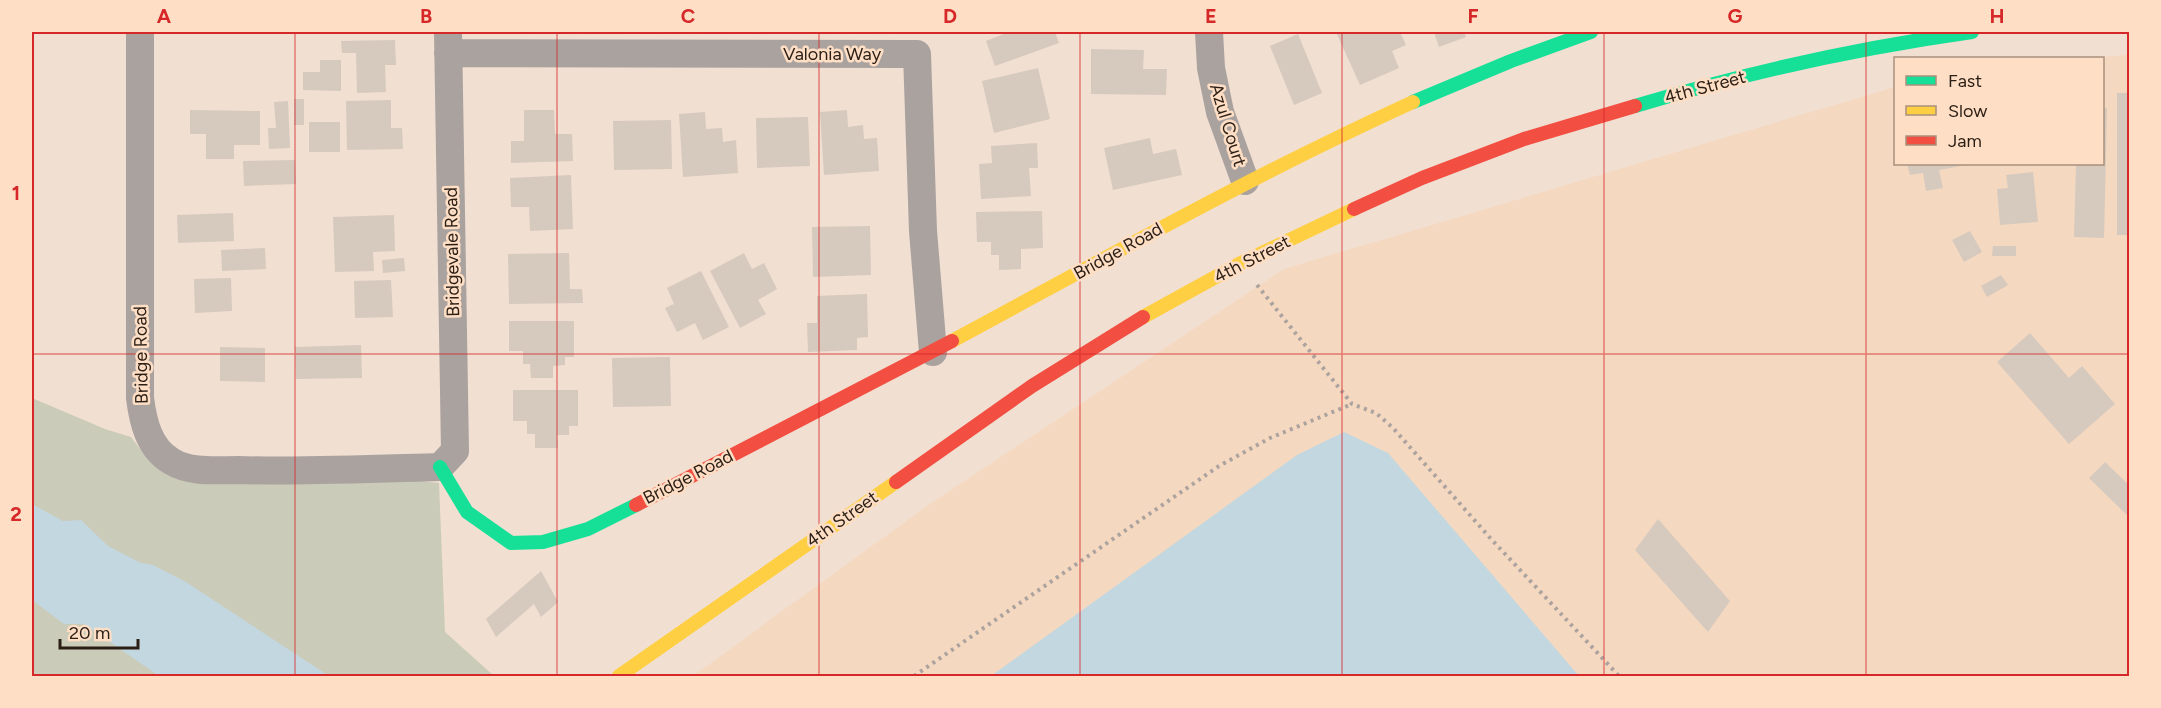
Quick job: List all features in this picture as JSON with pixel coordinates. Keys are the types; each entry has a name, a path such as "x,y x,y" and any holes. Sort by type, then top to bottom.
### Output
{"main road":[{"name":"Bridge Road","path":"440,467 467,512 512,543 543,542 588,529 933,352 1245,182 1418,100 1591,32"},
{"name":"4th Street","path":"619,676 1032,386 1129,324 1241,263 1422,178 1524,140 1716,82 1901,42 1972,32"}],"street":[{"name":"Bridge Road","path":"141,32 140,398 142,417 155,448 169,460 195,469 289,472 440,467"},
{"name":"Azul Court","path":"1209,32 1211,68 1220,112 1245,182"},
{"name":"Bridgevale Road","path":"440,467 455,451 448,42"},
{"name":"Valonia Way","path":"448,42 917,54 923,231 933,352"}],"path":[{"path":"1241,263 1352,404 1376,412 1393,428 1492,540 1619,676"},
{"path":"914,676 1219,466 1270,438 1352,404"}],"shaded area":[{"path":"2129,55 2129,676 693,676 927,506 1284,269 1894,87 1894,165 2104,165 2104,57 2100,57"}],"green space":[{"path":"32,398 105,429 131,437 144,454 439,483 445,632 494,676 32,676"}],"water":[{"path":"1344,432 1388,453 1579,676 991,676 1297,455"},
{"path":"32,504 63,521 81,520 108,546 186,582 329,676 159,676 84,624 64,624 32,600"}],"building":[{"path":"1003,32 1055,32 1059,43 995,66 986,41 1004,34"},
{"path":"1336,32 1400,32 1406,45 1392,51 1399,68 1360,85"},
{"path":"1434,32 1464,32 1466,37 1439,47"},
{"path":"1298,34 1322,93 1294,105 1270,46"},
{"path":"395,40 396,65 385,65 386,92 357,93 356,53 342,53 341,41"},
{"path":"1091,49 1144,50 1143,69 1167,69 1166,95 1091,94"},
{"path":"320,60 341,60 341,91 303,90 303,72 320,72"},
{"path":"1038,68 1050,119 994,133 982,81"},
{"path":"2117,93 2130,93 2130,235 2117,235"},
{"path":"294,99 304,99 304,125 294,125"},
{"path":"391,100 391,128 402,128 403,149 347,150 346,101"},
{"path":"288,101 290,148 269,149 268,128 276,128 274,102"},
{"path":"2104,108 2107,108 2104,238 2074,237 2076,165 2104,165"},
{"path":"190,110 260,111 260,145 234,145 234,159 206,159 206,134 190,134"},
{"path":"524,110 554,110 555,134 572,134 573,161 511,163 511,141 524,141"},
{"path":"847,110 848,127 863,125 864,139 877,138 879,171 824,175 820,112"},
{"path":"705,112 706,129 722,128 723,142 736,140 738,173 683,177 679,114"},
{"path":"808,117 810,166 757,168 756,118"},
{"path":"671,120 672,169 614,170 613,121"},
{"path":"309,122 340,122 340,152 309,152"},
{"path":"1150,138 1153,154 1176,149 1182,175 1113,190 1104,148"},
{"path":"1037,143 1038,168 1029,168 1031,196 981,199 979,164 992,163 991,146"},
{"path":"295,160 296,184 244,186 243,161"},
{"path":"1907,165 1966,165 1939,170 1943,188 1926,191 1923,173 1910,175"},
{"path":"2033,172 2038,222 2000,225 1997,189 2008,188 2006,175"},
{"path":"571,175 573,229 530,231 529,207 511,207 510,178"},
{"path":"1042,211 1043,248 1021,249 1021,269 999,270 999,255 991,255 991,242 977,242 976,212"},
{"path":"233,213 234,241 178,243 177,215"},
{"path":"394,215 395,251 373,252 374,271 335,272 333,217"},
{"path":"870,226 871,275 813,277 812,227"},
{"path":"1970,231 1982,252 1964,262 1952,240"},
{"path":"1993,246 2016,246 2016,256 1992,256"},
{"path":"265,248 266,269 222,271 221,250"},
{"path":"569,253 570,289 582,289 583,303 509,304 508,254"},
{"path":"744,253 752,269 764,263 777,289 758,300 766,314 740,328 710,271"},
{"path":"404,258 405,271 383,273 382,260"},
{"path":"701,271 729,327 703,340 695,323 677,332 665,308 674,304 667,288"},
{"path":"2001,275 2008,285 1987,297 1981,286"},
{"path":"231,278 232,311 195,313 194,279"},
{"path":"391,280 393,317 355,318 354,281"},
{"path":"867,294 868,337 857,338 857,350 808,352 807,323 817,323 817,296"},
{"path":"509,321 574,321 574,357 565,357 565,365 553,366 553,378 531,378 530,364 523,364 523,351 509,351"},
{"path":"2030,333 2069,378 2082,366 2115,404 2069,444 1997,362"},
{"path":"361,345 362,378 296,379 295,347"},
{"path":"220,347 265,348 265,382 220,381"},
{"path":"670,357 671,406 613,407 612,358"},
{"path":"513,390 578,390 578,426 569,426 569,435 557,435 558,448 535,448 535,434 527,434 527,421 513,421"},
{"path":"2105,462 2130,486 2130,518 2089,478"},
{"path":"1658,519 1730,601 1708,632 1635,550"},
{"path":"541,571 558,602 541,617 534,604 496,637 486,619"}],"traffic: fast":[{"path":"1413,102 1511,61 1591,32"},
{"path":"1635,106 1802,63 1972,32"},
{"path":"440,467 467,512 511,543 543,542 588,529 636,505"}],"traffic: slow":[{"path":"952,341 1238,188 1413,102"},
{"path":"1143,317 1241,263 1354,209"},
{"path":"619,676 896,482"}],"traffic: jam":[{"path":"1354,209 1422,178 1524,139 1635,106"},
{"path":"896,482 1032,386 1143,317"},
{"path":"636,505 952,341"}]}
